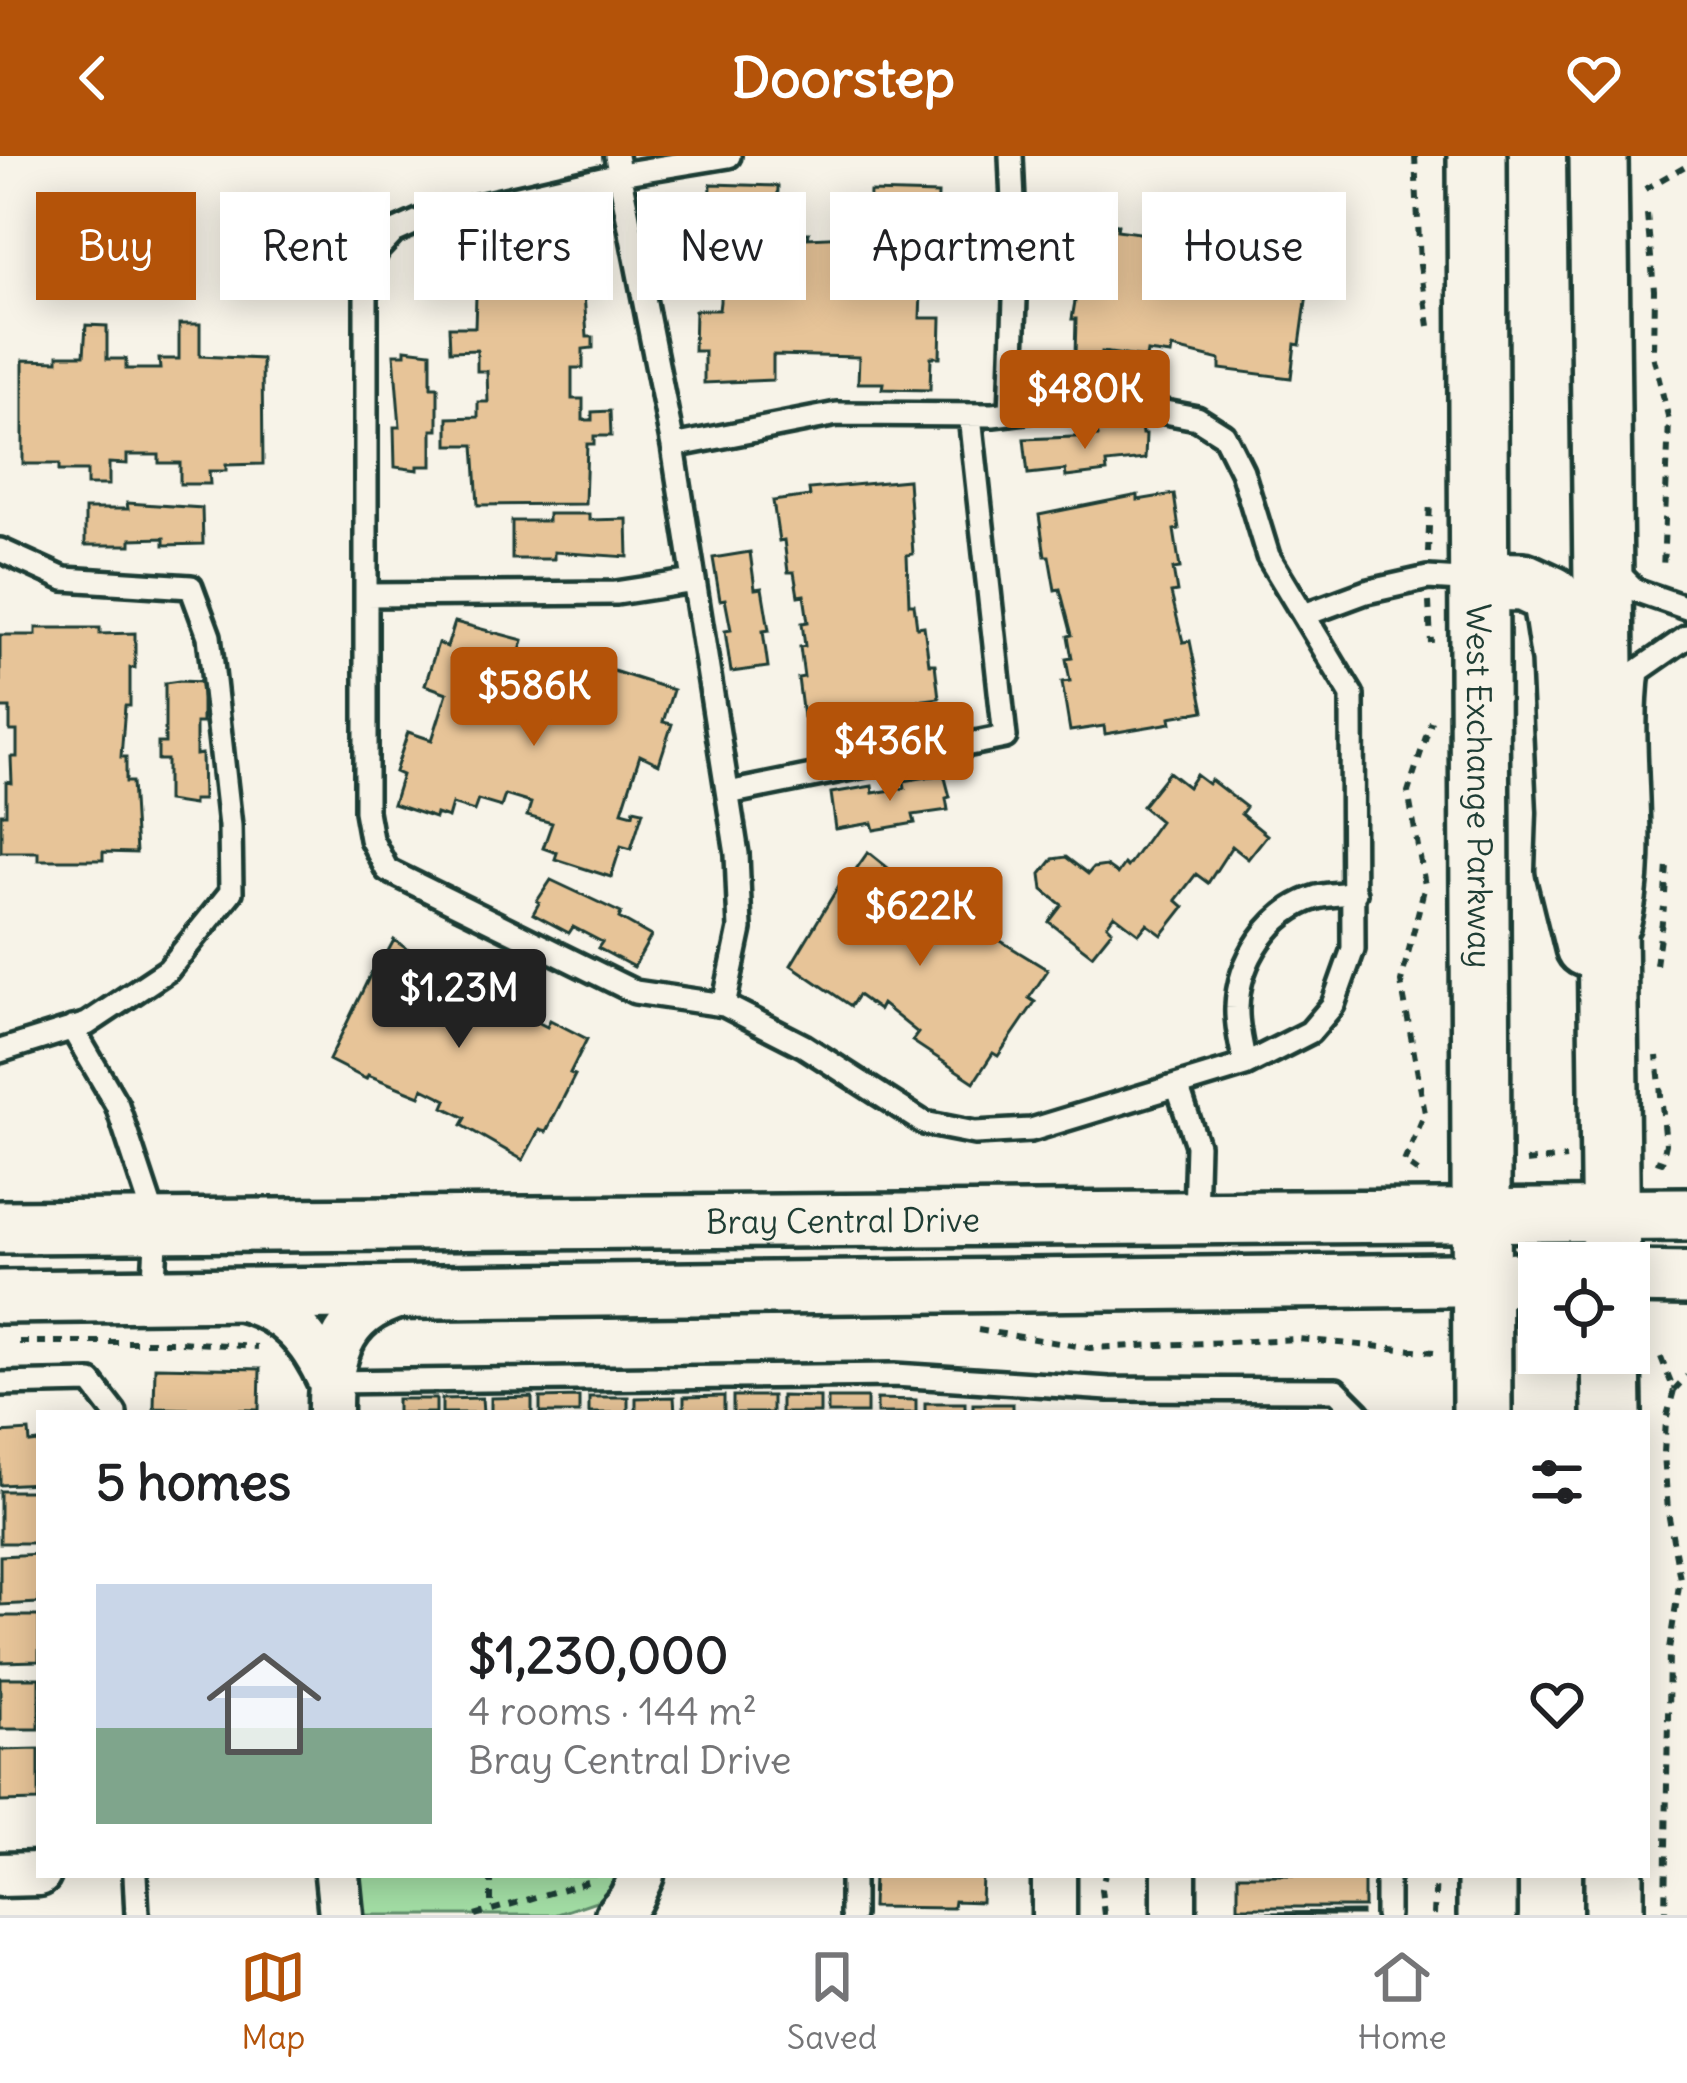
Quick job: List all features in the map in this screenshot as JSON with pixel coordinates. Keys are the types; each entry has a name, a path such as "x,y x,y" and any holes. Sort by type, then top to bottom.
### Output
{"main road":[{"name":"West Exchange Parkway","path":"1477,156 1453,579 1480,1191 1482,1410"},
{"path":"1598,156 1608,1012"},
{"path":"1453,579 1522,582 1551,595 1561,660 1566,870 1608,1012 1636,1158 1611,1238"},
{"path":"1613,1410 1628,1374"},
{"path":"1487,1878 1487,1915"},
{"path":"1614,1878 1614,1915"}],"street":[{"name":"Bray Central Drive","path":"0,1227 1195,1218 1480,1191 1611,1238 1687,1214"},
{"path":"1650,1277 1687,1278"},
{"name":"Bray Central Drive","path":"0,1297 1518,1279"},
{"path":"324,1381 345,1334 364,1312 389,1298 418,1292"},
{"path":"228,1295 264,1304 295,1325 324,1381"},
{"path":"0,1875 36,1874"},
{"path":"337,1878 341,1915"},
{"path":"1054,1878 1054,1915"},
{"path":"1174,1878 1174,1915"}],"lane":[{"path":"673,446 838,414 970,416 1106,401 1197,418 1223,435 1242,471 1268,556 1352,695 1353,949 1334,1005 1310,1032 1245,1065 1031,1130 975,1133 924,1124 804,1046 724,1005 635,992 387,870 370,839 366,811 366,272 394,232 425,218 618,165 729,156"},
{"path":"1011,156 1016,271 1011,413"},
{"path":"618,165 673,446 737,854 740,928 724,1005"},
{"path":"728,793 1005,737 970,416"},
{"path":"0,550 64,579 191,587 209,636 230,826 231,892 168,970 88,1024 0,1051"},
{"path":"1603,559 1635,590 1687,608"},
{"path":"1304,614 1366,592 1453,579"},
{"path":"366,595 616,593 694,581"},
{"path":"1608,1012 1636,898 1638,671 1687,637"},
{"path":"1245,1065 1236,1011 1241,978 1258,940 1284,914 1315,898 1355,892"},
{"path":"72,1028 117,1105 157,1226 153,1296"},
{"path":"1178,1088 1198,1145 1195,1218"},
{"path":"324,1381 895,1376 1166,1390 1336,1390 1356,1410"},
{"path":"0,1384 92,1382 113,1410"},
{"path":"1166,1390 1166,1410"},
{"path":"135,1878 137,1915"},
{"path":"852,1878 852,1915"},
{"path":"1388,1878 1388,1915"}],"path":[{"path":"1415,156 1420,265 1432,343"},
{"path":"1645,189 1687,165"},
{"path":"1430,494 1453,579 1431,651"},
{"path":"1436,707 1408,792 1425,885 1401,982 1424,1113 1404,1162 1423,1176 1480,1191 1636,1158"},
{"path":"974,1330 1090,1348 1298,1339 1434,1352"},
{"path":"0,1341 324,1381"},
{"path":"1650,1368 1674,1390"},
{"path":"1665,1915 1669,1650 1680,1579 1664,1453 1674,1390 1687,1376"},
{"path":"491,1878 491,1911"},
{"path":"1104,1878 1104,1915"},
{"path":"1434,1915 1436,1878"},
{"path":"476,1915 585,1886"}],"green space":[{"path":"357,1878 621,1878 605,1898 555,1915 358,1915"}],"building":[{"path":"711,184 778,186 778,192 711,192"},
{"path":"1118,230 1142,233 1142,300 1306,300 1291,378 1220,369 1220,360 1172,348 1171,355 1147,352 1146,358 1102,352 1101,359 1075,355 1076,319 1072,319 1075,300 1118,300"},
{"path":"806,233 808,238 830,237 830,300 921,300 920,318 941,318 940,357 931,357 930,390 882,389 883,383 858,383 859,357 773,355 773,380 704,383 704,351 694,351 695,310 719,310 720,302 806,300"},
{"path":"476,300 584,300 587,337 593,337 593,348 583,349 583,368 572,368 572,399 583,399 583,420 592,420 592,412 610,411 611,436 594,436 594,444 587,444 585,504 478,505 474,445 448,445 448,418 478,417 478,402 488,402 487,371 477,371 477,350 450,351 449,327 475,327"},
{"path":"179,324 200,324 200,356 262,359 263,464 226,465 226,471 209,471 210,484 180,484 180,463 159,463 159,455 127,455 127,464 109,463 109,485 87,485 87,471 59,471 59,464 23,464 23,360 58,361 58,355 84,355 86,325 107,326 107,359 126,359 126,369 160,369 159,359 179,359"},
{"path":"405,349 431,352 431,387 438,387 432,466 418,466 418,470 395,467 394,427 400,427 394,354 405,354"},
{"path":"1141,425 1146,434 1145,459 1106,463 1107,472 1066,477 1065,470 1028,474 1024,439 1098,436 1097,430"},
{"path":"908,480 913,554 907,555 909,604 914,604 917,627 924,626 939,698 903,703 904,708 803,717 798,678 804,677 802,623 808,622 804,595 798,596 794,572 788,572 784,540 779,541 773,501 810,496 809,489"},
{"path":"1174,494 1180,568 1173,569 1177,592 1171,593 1183,642 1190,641 1204,711 1170,717 1171,723 1105,734 1104,726 1070,731 1062,682 1070,681 1066,659 1072,658 1068,636 1072,635 1060,589 1055,590 1049,556 1045,556 1039,515 1138,495 1138,500"},
{"path":"127,503 202,508 203,544 164,545 164,538 131,539 131,545 85,545 85,509 128,509"},
{"path":"548,514 627,519 628,557 554,552 554,559 512,559 512,521 548,521"},
{"path":"750,552 755,589 762,588 769,630 763,631 768,667 731,672 725,631 731,630 713,558"},
{"path":"455,622 523,640 511,686 539,694 538,698 594,711 607,669 673,690 663,722 672,724 659,764 640,755 622,811 643,811 631,849 621,846 611,877 555,859 557,853 543,848 552,823 527,816 531,803 505,795 501,807 478,800 474,811 452,804 448,818 393,804 402,775 395,772 408,732 432,740 447,693 425,685 438,643 447,647"},
{"path":"36,628 135,633 135,668 130,668 130,706 125,706 121,757 126,757 126,782 132,782 136,853 103,852 103,860 38,860 38,852 1,852 1,814 6,814 6,782 12,783 17,731 10,731 10,708 0,708 0,635 36,635"},
{"path":"202,682 196,755 202,754 203,800 193,800 193,805 167,801 167,760 158,760 158,743 165,743 165,683"},
{"path":"1169,772 1188,787 1196,775 1208,784 1211,780 1246,807 1241,814 1267,835 1248,859 1232,846 1208,883 1196,874 1176,900 1184,907 1162,935 1147,924 1139,934 1114,915 1107,925 1112,930 1092,955 1049,922 1062,905 1043,890 1041,874 1053,859 1066,857 1088,874 1106,866 1117,874 1124,864 1127,867 1160,821 1142,806"},
{"path":"944,774 948,810 913,815 915,823 874,830 872,823 836,829 831,793 872,786 873,793 905,788 904,781"},
{"path":"868,852 959,930 963,927 982,939 986,932 1048,970 1029,998 1035,1002 974,1082 912,1041 918,1033 882,1004 879,1010 858,995 851,1006 791,965 843,879 847,882"},
{"path":"551,880 621,913 619,918 651,936 634,967 598,948 602,942 573,927 569,933 533,914"},
{"path":"394,940 416,955 413,960 472,997 547,1027 550,1020 587,1039 546,1132 539,1130 523,1160 462,1125 466,1118 444,1107 447,1100 423,1088 420,1096 368,1075 366,1079 329,1060 374,967 378,970"},
{"path":"155,1367 260,1369 259,1410 154,1408"},
{"path":"724,1396 724,1410 684,1410 684,1397"},
{"path":"733,1396 772,1396 772,1410 733,1410"},
{"path":"781,1396 820,1397 820,1410 781,1410"},
{"path":"532,1397 532,1410 491,1410 491,1398"},
{"path":"579,1397 579,1410 540,1410 540,1398"},
{"path":"589,1397 628,1397 628,1410 589,1410"},
{"path":"674,1397 675,1410 636,1410 636,1398"},
{"path":"482,1398 483,1410 442,1410 442,1399"},
{"path":"828,1398 867,1398 867,1410 828,1410"},
{"path":"397,1399 436,1399 436,1410 397,1410"},
{"path":"877,1399 916,1400 916,1410 877,1410"},
{"path":"925,1403 965,1403 965,1410 925,1410"},
{"path":"973,1404 1013,1404 1013,1410 973,1410"},
{"path":"29,1431 30,1443 36,1442 36,1483 0,1485 0,1433"},
{"path":"0,1491 36,1491 36,1543 0,1543"},
{"path":"36,1554 36,1603 0,1605 0,1556"},
{"path":"0,1616 36,1616 36,1661 0,1662"},
{"path":"0,1678 36,1678 36,1729 0,1729"},
{"path":"36,1749 36,1801 0,1802 0,1750"},
{"path":"873,1878 982,1878 981,1902 954,1901 953,1908 872,1907"},
{"path":"1238,1878 1364,1878 1364,1907 1238,1907"},
{"path":"1252,1913 1361,1915 1252,1915"}]}
